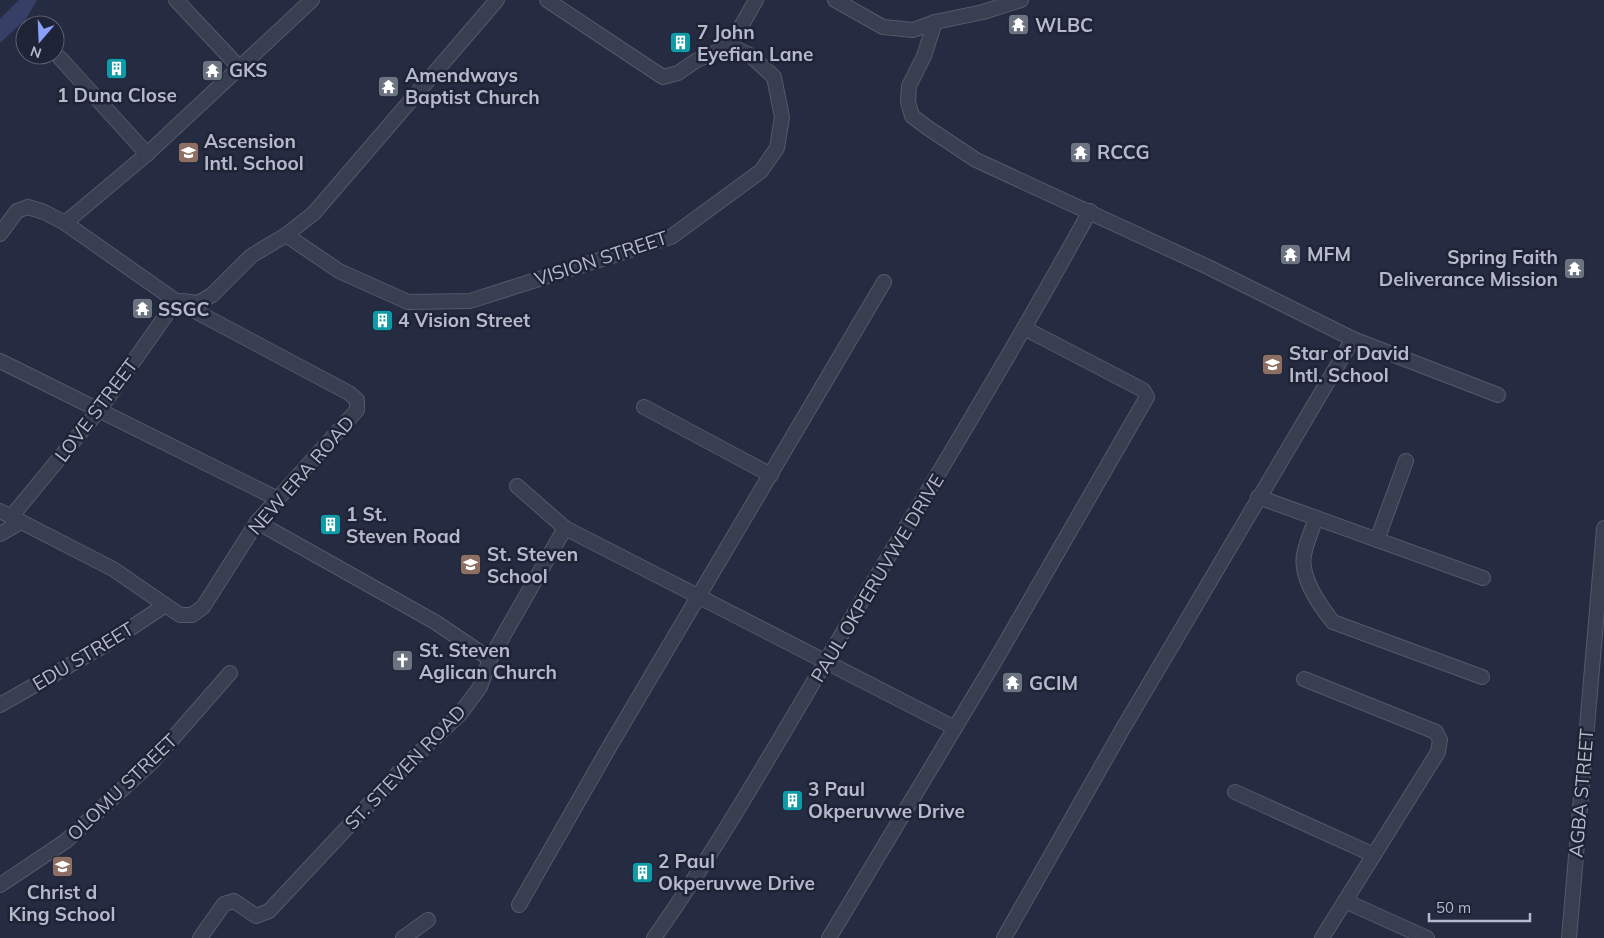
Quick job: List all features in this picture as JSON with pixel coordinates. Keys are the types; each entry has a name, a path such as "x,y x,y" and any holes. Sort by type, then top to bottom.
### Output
{"street":[{"path":"176,0 239,67"},
{"path":"65,223 147,154 312,0"},
{"path":"176,301 198,303 212,295 251,256 286,235 314,213 497,0"},
{"path":"548,0 663,77 678,73 697,60 730,46 756,0"},
{"path":"835,0 883,27 912,30 935,22 983,12 1021,0"},
{"path":"935,22 924,56 910,86 908,102 912,116 950,144 976,160 1090,211 1353,339 1498,395"},
{"name":"VISION STREET","path":"286,235 340,271 408,302 470,301 671,237 760,171 777,148 782,117 774,77 750,55 730,46"},
{"path":"65,64 147,154"},
{"name":"NEW ERA ROAD","path":"0,234 17,211 28,207 44,212 65,223 176,301 348,393 357,400 357,410 256,522 203,607 192,615 180,615 164,606 113,569 10,517"},
{"name":"PAUL OKPERUVWE DRIVE","path":"654,938 696,878 966,430 1090,211"},
{"path":"519,905 606,751 884,282"},
{"name":"LOVE STREET","path":"10,517 100,409 176,301"},
{"path":"830,938 955,728 1147,397 1143,390 1024,328"},
{"path":"1004,938 1258,497 1353,339"},
{"path":"0,361 276,498"},
{"path":"644,407 770,475"},
{"path":"1377,540 1406,461"},
{"path":"517,486 565,528 955,728"},
{"path":"1258,497 1484,578"},
{"path":"0,534 10,517"},
{"path":"1316,518 1304,556 1306,576 1325,612 1333,622 1482,677"},
{"path":"256,522 435,622 490,659 565,528"},
{"name":"AGBA STREET","path":"1570,938 1604,528"},
{"name":"EDU STREET","path":"0,705 105,645 164,606"},
{"name":"ST. STEVEN ROAD","path":"200,938 224,904 234,901 256,916 269,911 403,768 460,714 480,687 490,659"},
{"name":"OLOMU STREET","path":"0,885 66,841 153,761 230,673"},
{"path":"1304,679 1436,732 1440,740 1438,752 1322,938"},
{"path":"1235,792 1374,855"},
{"path":"1345,901 1427,938"},
{"path":"402,938 428,920"}],"water":[{"path":"19,0 37,0 28,15 15,15 15,29 0,43 0,19"}],"place":[{"name":"WLBC","path":"1019,25"},
{"name":"7 John Eyefian Lane","path":"681,43"},
{"name":"1 Duna Close","path":"117,69"},
{"name":"GKS","path":"213,70"},
{"name":"Amendways Baptist Church","path":"389,86"},
{"name":"Ascension Intl. School","path":"188,152"},
{"name":"RCCG","path":"1081,152"},
{"name":"MFM","path":"1291,254"},
{"name":"Spring Faith Deliverance Mission","path":"1574,268"},
{"name":"SSGC","path":"142,309"},
{"name":"4 Vision Street","path":"382,320"},
{"name":"Star of David Intl. School","path":"1273,364"},
{"name":"1 St. Steven Road","path":"330,525"},
{"name":"St. Steven School","path":"471,565"},
{"name":"St. Steven Aglican Church","path":"403,661"},
{"name":"GCIM","path":"1013,683"},
{"name":"3 Paul Okperuvwe Drive","path":"792,800"},
{"name":"Christ d King School","path":"62,866"},
{"name":"2 Paul Okperuvwe Drive","path":"642,872"}]}
